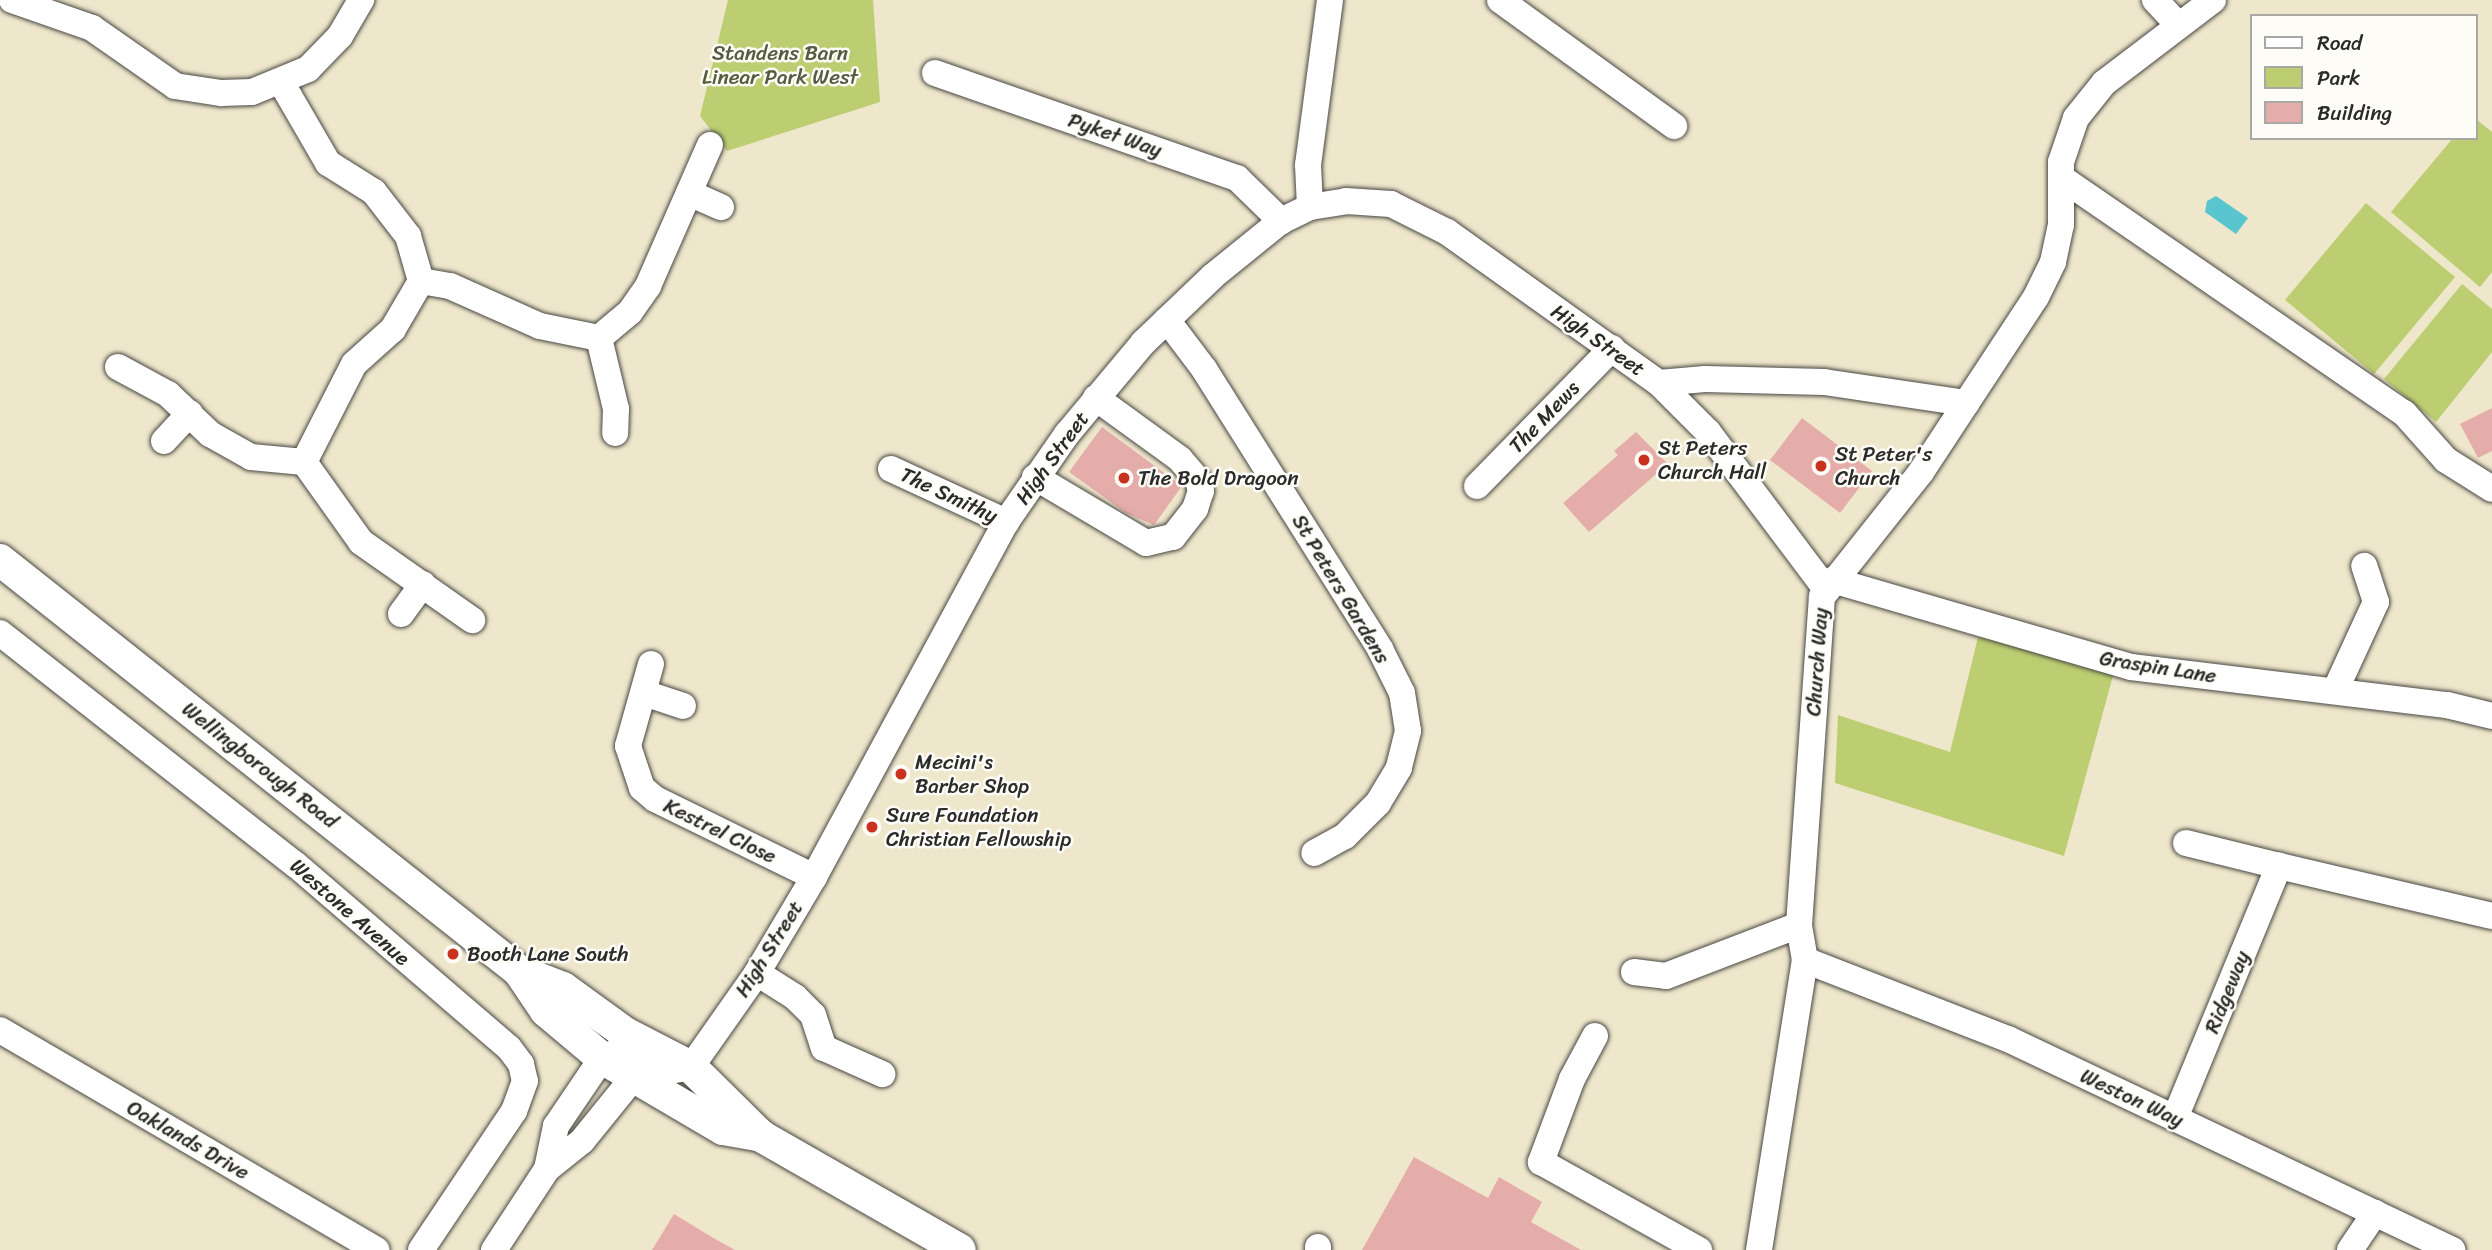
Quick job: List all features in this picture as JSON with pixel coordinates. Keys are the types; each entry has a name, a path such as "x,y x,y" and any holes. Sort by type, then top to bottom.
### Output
{"main road":[{"name":"Wellingborough Road","path":"0,560 519,971 563,988 640,1042 691,1068 761,1136 960,1250"},
{"name":"Wellingborough Road","path":"519,971 546,1011 602,1058 723,1129 761,1136"}],"street":[{"path":"12,0 92,28 175,86 252,92 308,69 340,36 361,0"},
{"path":"1310,207 1308,165 1330,0"},
{"path":"1500,0 1674,127"},
{"path":"2155,0 2177,24"},
{"name":"Church Way","path":"1759,1250 1805,960 1799,925 1820,608 1829,584 1921,472 2036,297 2053,262 2061,225 2065,143 2091,97 2177,24 2213,0"},
{"name":"Pyket Way","path":"935,73 1237,178 1281,221"},
{"path":"281,82 328,163 374,192 408,236 421,281 393,329 354,364 304,462"},
{"path":"599,338 630,312 648,286 710,145"},
{"path":"2063,179 2404,413 2446,460 2492,489"},
{"path":"689,193 721,207"},
{"name":"High Street","path":"691,1068 757,973 814,877 1006,522 1035,477 1097,398 1167,320 1281,221 1310,207 1346,201 1391,204 1447,232 1612,348 1659,383 1708,432 1829,584"},
{"path":"421,281 450,286 540,326 599,338"},
{"name":"St Peters Gardens","path":"1167,320 1204,369 1380,649 1402,693 1409,731 1399,768 1378,803 1345,836 1314,853"},
{"path":"599,338 616,409 615,433"},
{"name":"The Mews","path":"1477,486 1612,348"},
{"path":"118,367 168,394 210,435 251,457 304,462 361,542 472,620"},
{"name":"High Street","path":"1659,383 1704,379 1824,382 1966,403"},
{"path":"1035,477 1146,543 1173,537 1195,509 1201,491 1198,480 1180,459 1097,398"},
{"path":"164,441 190,413"},
{"name":"The Smithy","path":"891,469 1006,522"},
{"path":"2335,691 2376,602 2364,566"},
{"path":"401,614 423,584"},
{"name":"Graspin Lane","path":"1829,584 2131,667 2335,691 2492,716"},
{"name":"Westone Avenue","path":"0,633 124,726 295,864 509,1048 520,1064 526,1076 524,1091 514,1111 421,1250"},
{"name":"Kestrel Close","path":"651,664 628,746 642,788 655,799 814,877"},
{"path":"644,693 683,706"},
{"path":"2186,844 2492,916"},
{"name":"Ridgeway","path":"2175,1118 2279,866"},
{"path":"1634,972 1666,976 1799,925"},
{"name":"Weston Way","path":"1805,960 2008,1039 2453,1250"},
{"path":"757,973 795,997 813,1015 824,1048 882,1074"},
{"name":"Oaklands Drive","path":"0,1030 376,1250"},
{"path":"1595,1036 1572,1079 1541,1162 1603,1201 1699,1250"},
{"path":"547,1169 556,1126 602,1058 640,1042"},
{"path":"494,1250 547,1169 582,1141 633,1078 640,1042"},
{"path":"633,1078 691,1068"},
{"path":"2350,1250 2375,1213"}],"green space":[{"name":"Standens Barn Linear Park West","path":"728,0 873,0 880,102 727,151 700,116"},
{"path":"2478,121 2492,132 2492,272 2480,287 2391,212 2451,140 2478,140"},
{"path":"2366,203 2455,277 2374,374 2285,300"},
{"path":"2462,284 2492,309 2492,352 2436,422 2384,379"},
{"path":"1978,637 2114,672 2064,856 1835,783 1838,715 1950,752"}],"water":[{"path":"2216,196 2248,218 2236,234 2205,212 2207,201"}],"building":[{"path":"2492,408 2492,451 2478,458 2460,424"},
{"name":"St Peter's Church","path":"1802,418 1872,471 1840,513 1770,460"},
{"name":"The Bold Dragoon","path":"1102,427 1182,486 1154,525 1126,513 1069,472"},
{"path":"1636,432 1668,464 1589,532 1563,503 1618,455 1614,451"},
{"path":"1414,1157 1488,1198 1499,1177 1542,1202 1531,1222 1581,1250 1362,1250"},
{"path":"674,1214 710,1236 735,1250 652,1250"}],"place":[{"name":"St Peters Church Hall","path":"1644,460"},
{"name":"St Peter's Church","path":"1821,466"},
{"name":"The Bold Dragoon","path":"1124,478"},
{"name":"Mecini's Barber Shop","path":"901,774"},
{"name":"Sure Foundation Christian Fellowship","path":"872,827"},
{"name":"Booth Lane South","path":"453,954"}]}
